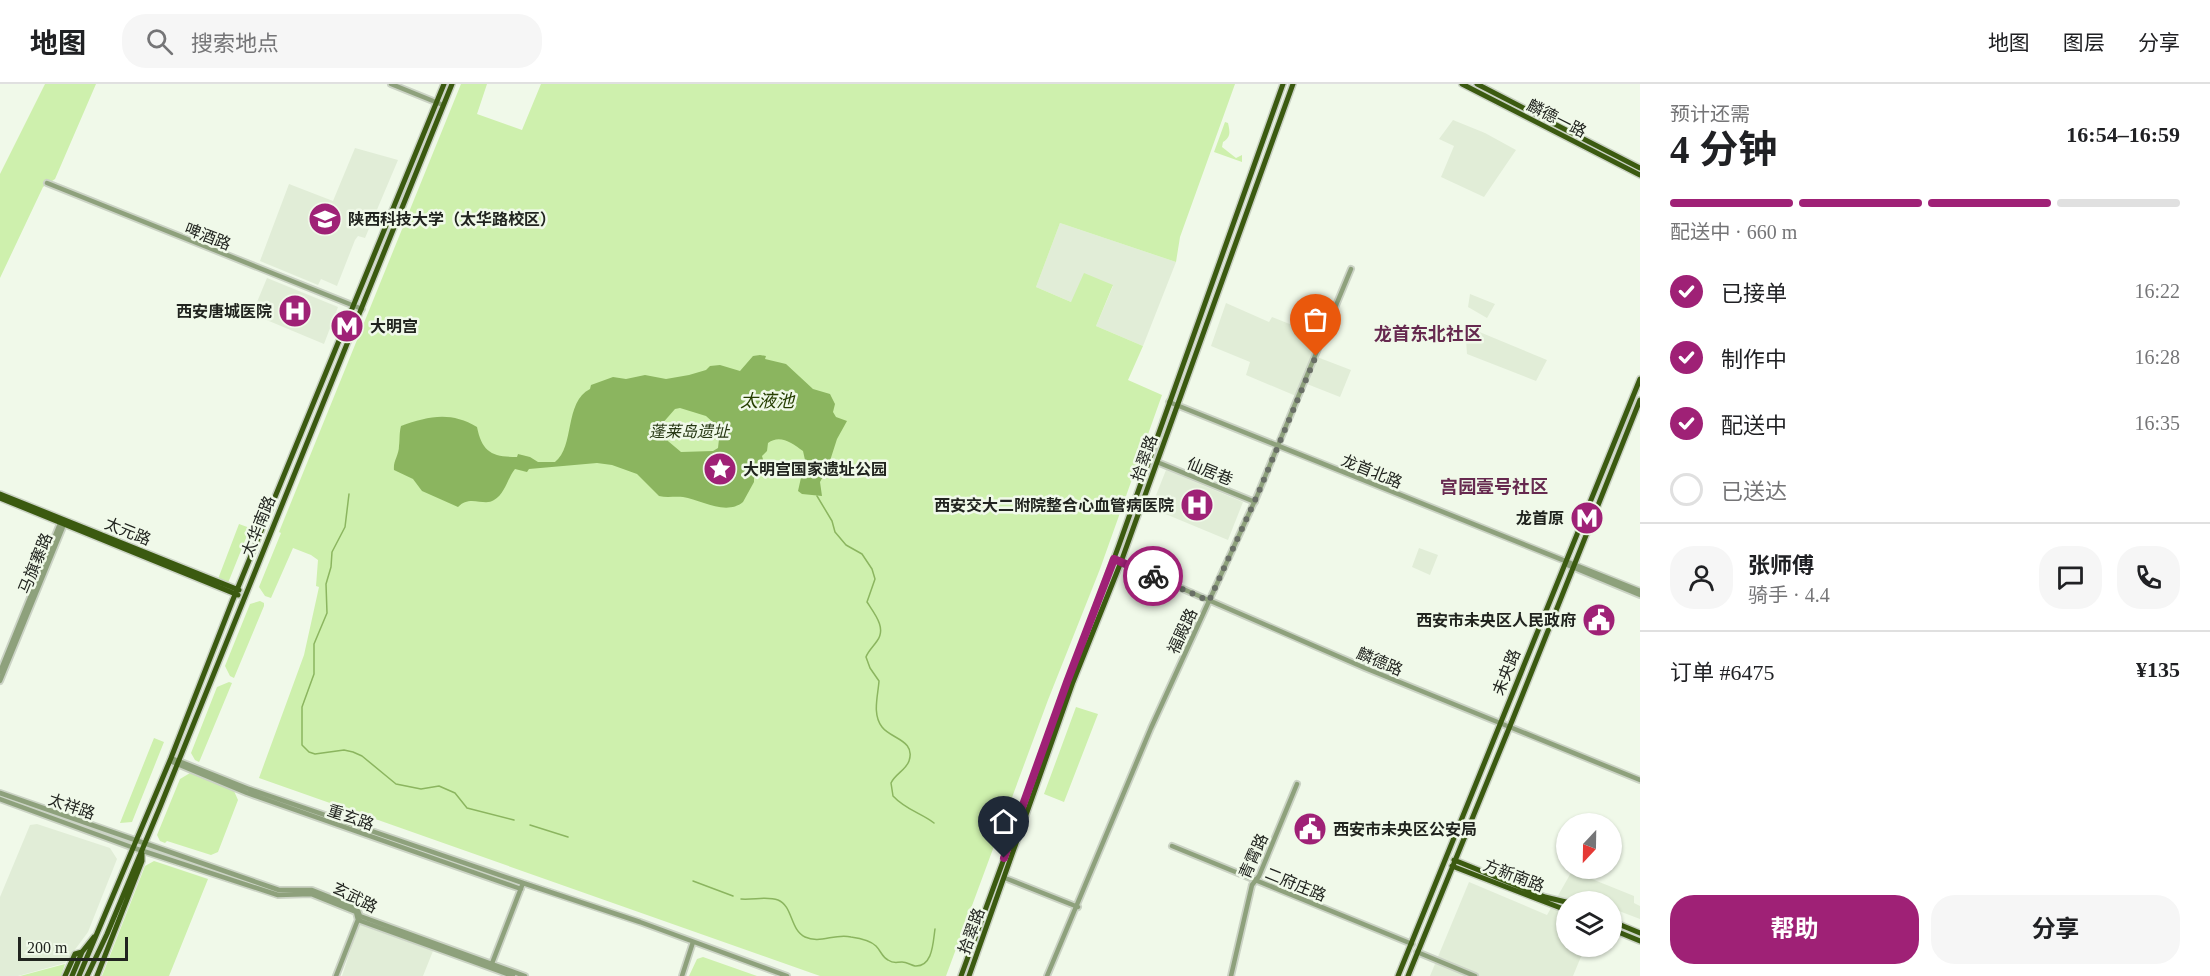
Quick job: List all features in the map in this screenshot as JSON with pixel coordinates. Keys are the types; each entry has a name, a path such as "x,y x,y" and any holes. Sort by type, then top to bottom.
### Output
{"main road":[{"name":"太华南路","path":"87,976 143,847 362,309 440,104 444,84"},
{"name":"太华南路","path":"80,976 354,306 440,104 452,84"},
{"name":"拾翠路","path":"961,976 1114,559 1283,84"},
{"name":"拾翠路","path":"969,976 1073,682 1121,562 1293,84"},
{"name":"麟德一路","path":"1462,84 1640,175"},
{"name":"麟德一路","path":"1477,84 1640,168"},
{"name":"未央路","path":"1398,976 1639,384"},
{"name":"未央路","path":"1408,976 1640,400"},
{"name":"太元路","path":"0,494 244,596"},
{"name":"太元路","path":"0,498 63,521"},
{"path":"95,976 142,861 143,847"},
{"name":"方新南路","path":"1453,863 1556,900"},
{"name":"方新南路","path":"1453,863 1556,906"},
{"path":"1622,926 1640,933"},
{"path":"72,976 82,952 99,931"},
{"path":"1622,933 1640,941"},
{"path":"95,976 107,934"},
{"path":"65,976 75,954 82,952"}],"street":[{"path":"391,84 440,104"},
{"name":"啤酒路","path":"47,183 362,309"},
{"name":"福殿路","path":"1048,976 1151,728 1279,446 1351,269"},
{"name":"龙首北路","path":"1169,402 1640,593"},
{"name":"仙居巷","path":"1157,462 1255,502"},
{"name":"马旗寨路","path":"0,672 63,521"},
{"name":"马旗寨路","path":"0,681 63,521"},
{"name":"麟德路","path":"1114,559 1500,724 1640,780"},
{"name":"重玄路","path":"170,759 247,793 693,942 787,976"},
{"name":"青霄路","path":"1231,976 1252,885 1297,784"},
{"name":"太祥路","path":"0,793 137,841"},
{"name":"太祥路","path":"0,799 134,848"},
{"name":"玄武路","path":"137,841 143,847 278,895 311,894 356,912 359,918 525,976"},
{"name":"二府庄路","path":"1172,846 1412,944"},
{"name":"玄武路","path":"134,848 143,847"},
{"path":"1005,878 1077,905"},
{"path":"491,966 522,886"},
{"path":"336,976 359,918"},
{"path":"682,976 693,942"},
{"path":"1417,952 1475,976"},
{"name":"玄武路","path":"491,966 513,976"}],"shaded area":[{"path":"1453,120 1485,133 1516,150 1484,197 1441,177 1454,146 1439,139"},
{"name":"陕西科技大学（太华路校区）","path":"355,148 398,160 365,238 358,236 355,240 337,286 321,279 318,285 260,261 289,184 333,201"},
{"path":"1060,223 1176,262 1143,346 1096,326 1113,286 1071,302 1036,287"},
{"name":"西安唐城医院","path":"267,278 338,307 324,344 252,314"},
{"path":"1470,294 1495,304 1487,318 1468,307"},
{"path":"1226,303 1269,322 1272,317 1320,336 1296,396 1246,375 1250,362 1211,346"},
{"path":"1465,326 1547,360 1536,381 1467,354"},
{"path":"1317,357 1351,370 1340,397 1307,384"},
{"name":"西安交大二附院整合心血管病医院","path":"1166,470 1243,502 1228,540 1151,508"},
{"path":"1419,548 1438,555 1430,575 1412,567"},
{"path":"37,824 110,848 117,859 88,932 65,963 18,976 0,976 0,897 30,825"},
{"path":"1567,879 1592,879 1622,891 1561,891"},
{"path":"1469,882 1547,915 1556,899 1556,957 1581,957 1573,976 1430,976"},
{"path":"1622,891 1634,896 1634,903 1640,906 1640,919 1622,912"},
{"path":"359,924 433,951 423,976 342,976"}],"green space":[{"path":"45,84 96,84 55,179 43,187 0,278 0,174"},
{"name":"大明宫国家遗址公园","path":"461,84 487,84 477,114 522,130 541,84 1235,84 1180,237 1176,262 1060,223 1036,287 1071,302 1084,273 1113,285 1096,326 1143,346 1128,380 1162,395 1100,569 1048,700 946,976 820,976 259,778 304,655 319,587 316,586 318,560 293,548 271,598 265,596 259,587 281,533 279,532"},
{"path":"1225,122 1228,123 1229,134 1222,147 1236,158 1242,155 1242,162 1214,152"},
{"path":"239,524 250,528 228,583 218,579"},
{"path":"260,601 264,603 264,606 234,678 230,676 225,666 250,604"},
{"path":"232,683 199,762 191,753 217,687"},
{"path":"1076,707 1098,714 1064,802 1044,794"},
{"path":"154,738 164,742 132,822 120,823"},
{"path":"190,773 234,791 238,800 218,852 211,855 167,841 165,843 160,841 157,835 180,779"},
{"path":"154,861 208,879 169,976 102,976 145,866"},
{"path":"703,957 757,976 689,976 697,959"},
{"path":"65,964 61,976 20,976"}],"water":[{"name":"太液池","path":"753,356 766,356 765,359 786,364 813,389 830,394 835,404 833,412 836,417 847,421 837,439 828,467 820,482 822,496 802,494 798,491 805,460 803,451 781,439 768,443 767,451 762,456 765,466 754,478 743,502 729,508 683,497 659,496 637,474 612,465 597,463 529,469 527,472 515,469 501,494 494,500 490,502 467,501 458,507 422,491 413,479 394,470 401,426 439,417 458,419 477,427 485,447 495,454 517,457 518,454 538,462 555,462 565,446 576,404 591,385 613,377 626,379 645,375 666,379 689,375 706,370 710,366 720,365 740,371","holes":["680,408 706,416 716,425 720,424 722,428 718,448 713,451 681,452 662,436 661,425 675,409"]}],"waterway":[{"path":"349,494 345,527 332,552 326,584 327,613 314,644 314,674 302,707 302,745 315,754 344,750 353,752 362,756 396,784 421,789 439,786 455,793 467,808 514,820"},
{"path":"817,496 832,521 835,532 846,545 862,554 872,569 875,579 867,602 876,616 881,631 866,657 879,681 877,716 886,731 906,744 910,754 908,764 891,783 893,796 903,805 934,823"},
{"path":"530,825 568,837"},
{"path":"693,881 733,896"},
{"path":"741,899 778,900 786,907 800,934 805,937 816,939 845,936 861,939 874,944 890,961 915,966 921,965 929,958 935,929"}],"way so far":[{"path":"1153,576 1209,601 1279,446 1316,356"}],"place":[{"name":"陕西科技大学（太华路校区）","path":"325,219"},
{"name":"西安唐城医院","path":"295,311"},
{"name":"大明宫","path":"347,326"},
{"name":"大明宫国家遗址公园","path":"720,469"},
{"name":"西安交大二附院整合心血管病医院","path":"1197,505"},
{"name":"龙首原","path":"1587,518"},
{"name":"西安市未央区人民政府","path":"1599,620"},
{"name":"西安市未央区公安局","path":"1310,829"}],"district":[{"name":"龙首东北社区","path":"1428,334"},
{"name":"宫园壹号社区","path":"1494,487"}],"route":[{"path":"1004,858 1114,559 1153,576"}],"park label":[{"name":"蓬莱岛遗址","path":"689,431"}]}
